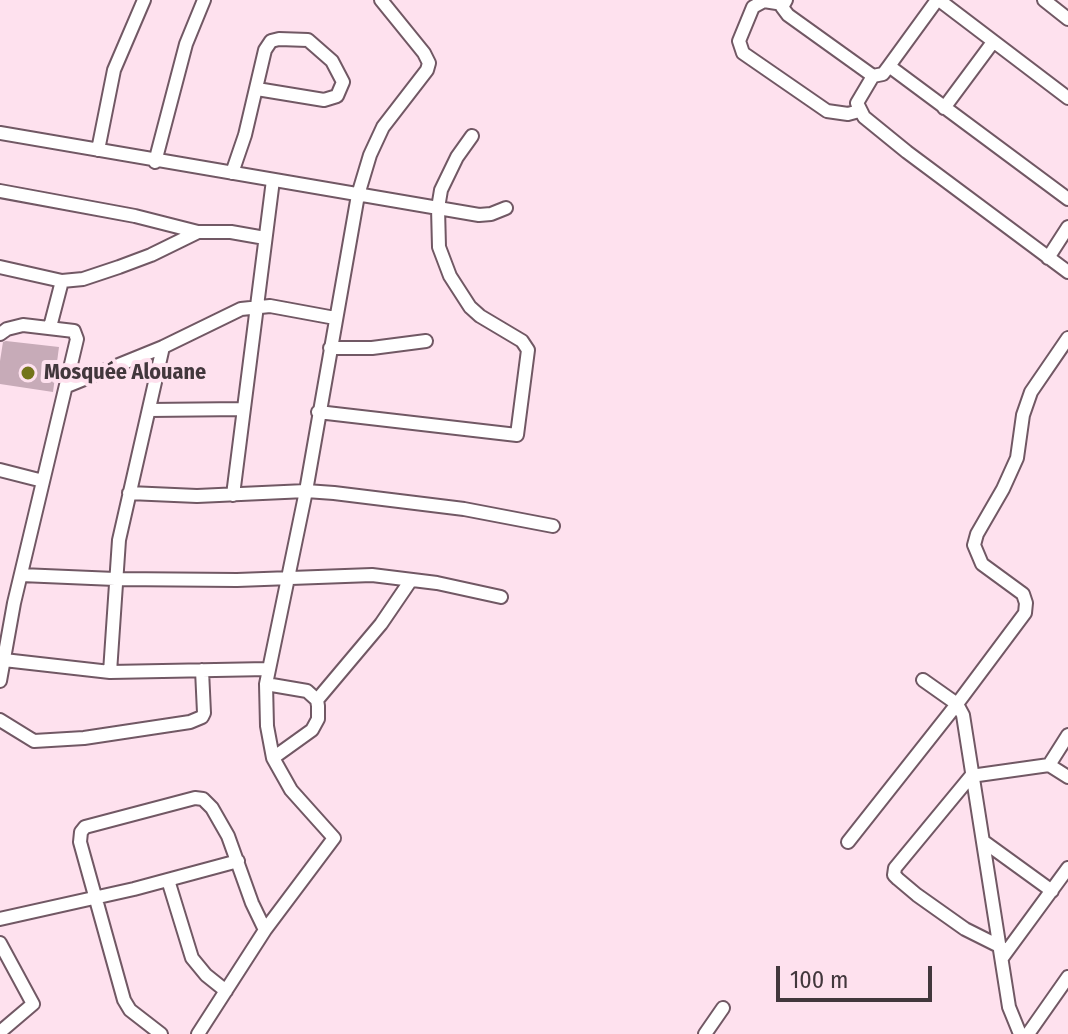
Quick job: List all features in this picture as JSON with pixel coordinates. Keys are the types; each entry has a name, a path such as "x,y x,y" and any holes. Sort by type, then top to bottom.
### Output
{"street":[{"path":"98,150 114,70 144,0"},
{"path":"155,162 186,44 204,0"},
{"path":"1068,98 938,0 883,74 873,76 858,100 859,111 907,152 1068,272"},
{"path":"1044,0 1068,19"},
{"path":"859,111 848,114 827,111 743,53 739,41 753,7 764,1 784,2 783,10 788,15 873,76"},
{"path":"198,1034 265,930 334,838 291,790 273,758 267,726 266,684 306,491 358,195 370,155 383,127 427,70 429,63 385,2"},
{"path":"232,173 265,50 271,41 308,40 332,61 343,82 337,96 324,100 257,89"},
{"path":"944,108 993,42"},
{"path":"889,66 1068,199"},
{"path":"0,133 155,162 479,215 506,208"},
{"path":"318,412 517,435 528,350 522,341 480,316 459,292 439,247 438,208 448,173 472,136"},
{"path":"233,495 273,180"},
{"path":"0,191 135,216 198,232 231,232 265,238"},
{"path":"1048,258 1068,227"},
{"path":"0,267 62,281 83,279 151,255 198,232"},
{"path":"50,327 62,281"},
{"path":"67,386 163,347 241,309 257,306 335,318"},
{"path":"0,334 23,325 77,333 77,346 21,575 0,681"},
{"path":"848,842 957,704 1026,608 1025,599 1017,588 978,559 975,540 1017,458 1023,415 1031,392 1068,338"},
{"path":"330,348 372,348 426,341"},
{"path":"110,672 117,550 163,347"},
{"path":"149,410 244,409"},
{"path":"0,470 43,481"},
{"path":"129,493 184,496 306,491 464,509 553,526"},
{"path":"21,575 115,579 372,575 501,597"},
{"path":"273,758 316,726 317,700 381,624 411,580"},
{"path":"4,660 110,672 268,669"},
{"path":"0,720 34,741 126,733 190,722 204,713 202,670"},
{"path":"923,680 957,704 963,715 1009,1007 1020,1034"},
{"path":"266,684 300,688 317,700"},
{"path":"1049,765 1068,735"},
{"path":"1002,952 917,895 901,883 894,872 971,776 1049,765 1068,777"},
{"path":"161,1034 130,1010 124,1000 80,842 85,827 195,798 203,799 212,808 238,861 265,930"},
{"path":"983,841 1052,891"},
{"path":"0,919 238,861"},
{"path":"1002,952 1068,868"},
{"path":"168,880 192,958 206,975 226,991"},
{"path":"0,943 33,1004 0,1032"},
{"path":"1028,1034 1066,985"},
{"path":"705,1034 723,1008"}],"building":[{"name":"Mosquée Alouane","path":"3,342 59,347 53,392 0,384 0,361"}],"place":[{"name":"Mosquée Alouane","path":"28,373"}]}
